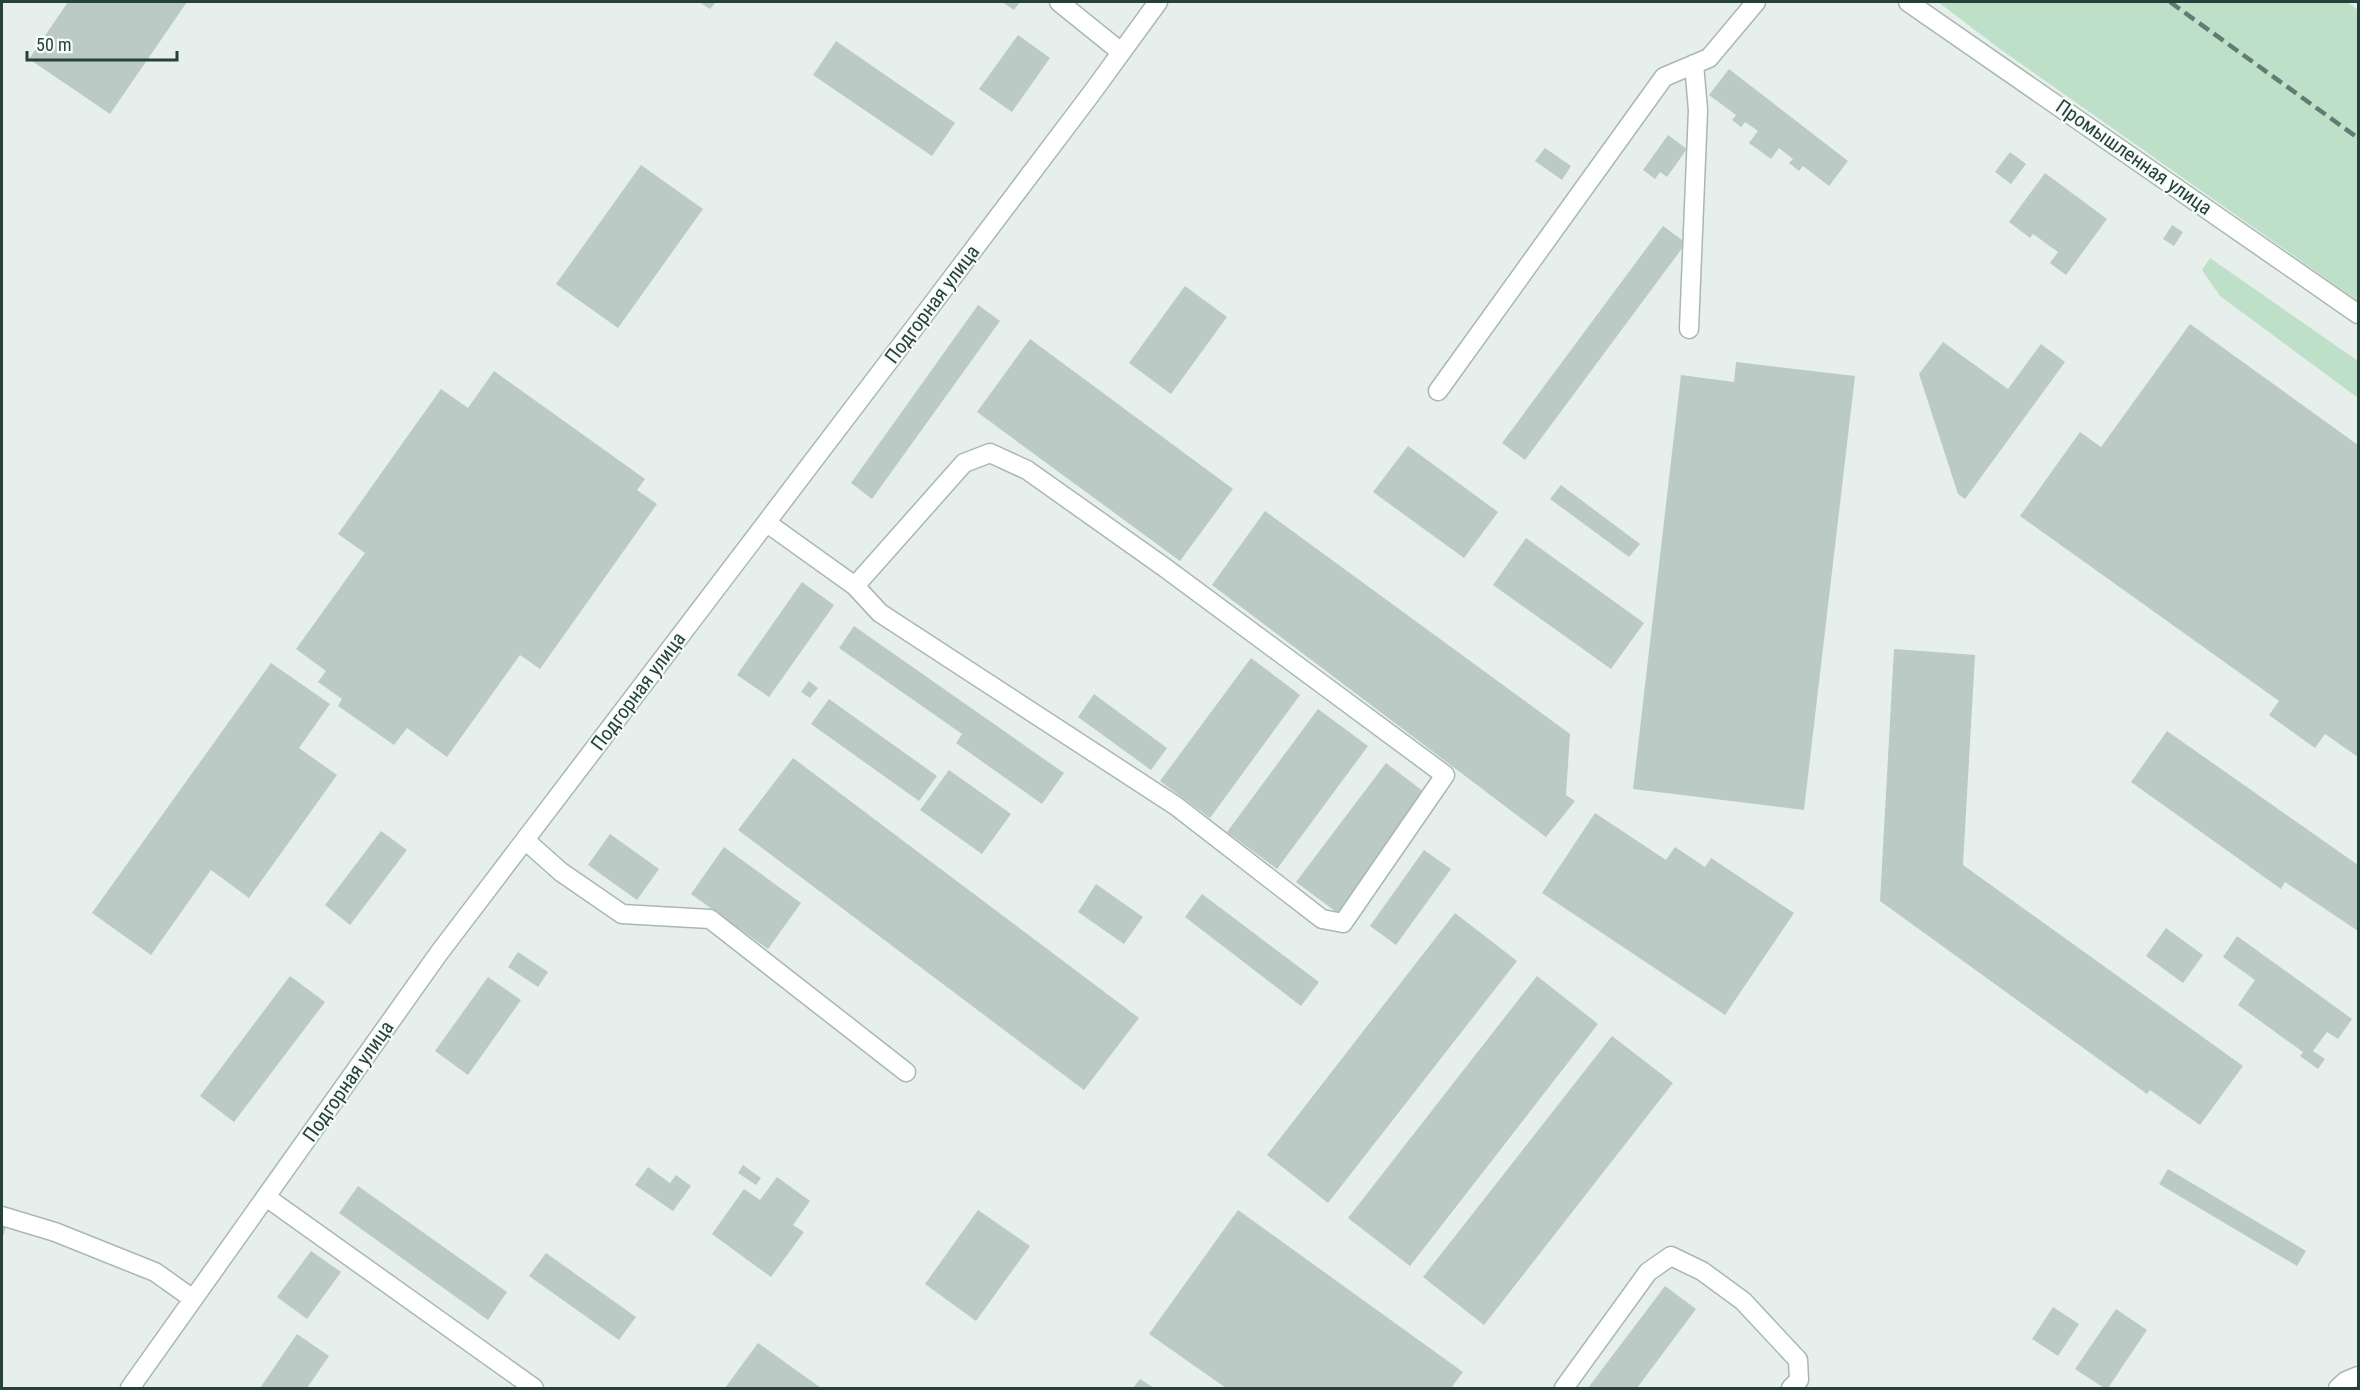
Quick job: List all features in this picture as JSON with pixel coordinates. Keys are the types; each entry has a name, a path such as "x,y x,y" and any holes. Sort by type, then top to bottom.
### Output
{"street":[{"path":"1059,2 1121,52"},
{"name":"Подгорная улица","path":"130,1389 439,953 767,523 1158,2"},
{"path":"1438,391 1664,77 1709,57 1756,2"},
{"name":"Промышленная улица","path":"1908,2 2358,314"},
{"path":"1689,329 1698,111 1694,64"},
{"path":"767,523 855,586 880,613 1176,806 1322,919 1343,923 1445,776 1164,567 1036,476 990,453 964,463 855,586"},
{"path":"525,840 561,872 622,914 710,919 906,1072"},
{"path":"266,1197 534,1389"},
{"path":"2,1216 56,1232 155,1272 193,1299"},
{"path":"1564,1389 1648,1272 1671,1256 1702,1271 1743,1301 1798,1360 1799,1380 1791,1389"},
{"path":"2338,1389 2346,1381 2358,1376"}],"green space":[{"path":"1938,2 2347,2 2358,10 2358,301 2000,49"},
{"path":"2210,258 2358,361 2358,398 2220,296 2202,270"}],"building":[{"path":"68,2 187,2 110,114 29,59"},
{"path":"699,2 716,2 710,9"},
{"path":"1002,2 1020,2 1014,10"},
{"path":"1018,35 1050,58 1012,112 979,89"},
{"path":"836,41 955,123 932,156 813,75"},
{"path":"1729,69 1848,161 1829,186 1803,166 1799,171 1789,163 1793,159 1779,148 1771,159 1749,143 1758,131 1745,122 1741,127 1732,120 1736,115 1709,95"},
{"path":"1668,135 1687,149 1667,177 1660,172 1655,179 1643,170"},
{"path":"1545,148 1571,166 1562,180 1535,161"},
{"path":"2010,152 2026,164 2011,184 1995,172"},
{"path":"641,165 703,209 618,328 556,284"},
{"path":"2045,173 2107,219 2066,275 2050,263 2058,252 2033,234 2030,238 2009,222"},
{"path":"2172,225 2183,232 2174,246 2163,239"},
{"path":"1663,226 1686,243 1525,460 1502,443"},
{"path":"1185,286 1227,317 1171,394 1129,363"},
{"path":"978,305 1000,321 872,499 851,483"},
{"path":"2190,324 2358,445 2358,757 2325,734 2315,748 2269,715 2279,701 2020,516 2080,432 2101,447"},
{"path":"1030,339 1233,489 1180,561 977,412"},
{"path":"1943,342 2008,389 2041,344 2065,362 1965,499 1958,494 1919,374"},
{"path":"1736,362 1855,376 1804,810 1633,789 1681,375 1734,382"},
{"path":"494,371 645,479 637,490 657,504 540,669 520,655 447,757 407,728 394,745 338,706 342,699 318,682 326,671 296,649 365,553 338,534 441,389 468,408"},
{"path":"1408,446 1498,512 1464,558 1373,492"},
{"path":"1561,485 1640,544 1629,557 1550,499"},
{"path":"1265,511 1570,734 1566,795 1575,801 1546,837 1212,585"},
{"path":"1526,538 1644,623 1611,669 1493,585"},
{"path":"802,582 834,605 769,697 737,675"},
{"path":"854,626 1064,773 1042,804 956,743 962,734 839,648"},
{"path":"1894,649 1975,655 1963,865 2243,1066 2200,1125 2150,1090 2147,1094 1880,901"},
{"path":"1251,658 1300,695 1210,818 1160,781"},
{"path":"271,663 330,704 299,748 337,775 249,898 211,870 151,955 92,913"},
{"path":"809,681 818,688 810,698 801,692"},
{"path":"1094,694 1167,748 1151,770 1078,717"},
{"path":"829,699 937,776 919,801 811,724"},
{"path":"1318,709 1368,746 1277,869 1227,832"},
{"path":"2167,731 2358,865 2358,931 2285,882 2281,889 2131,782"},
{"path":"793,758 1139,1018 1084,1090 738,830"},
{"path":"1386,763 1436,801 1347,920 1296,882"},
{"path":"949,770 1011,814 982,854 920,810"},
{"path":"1595,813 1666,860 1675,847 1705,867 1711,858 1794,913 1725,1015 1542,893"},
{"path":"381,831 407,850 350,925 325,905"},
{"path":"610,834 659,869 637,900 588,865"},
{"path":"724,847 801,903 768,949 691,894"},
{"path":"1424,850 1451,869 1396,945 1370,926"},
{"path":"1096,884 1143,917 1124,944 1078,912"},
{"path":"1202,894 1319,982 1301,1006 1185,917"},
{"path":"1455,913 1517,961 1328,1203 1267,1155"},
{"path":"2166,928 2203,955 2183,983 2146,956"},
{"path":"2237,936 2352,1019 2338,1039 2327,1032 2313,1051 2325,1059 2318,1069 2300,1056 2303,1052 2238,1005 2255,980 2223,957"},
{"path":"518,952 548,972 538,987 508,967"},
{"path":"290,976 325,1002 234,1122 200,1096"},
{"path":"1537,976 1598,1024 1410,1266 1348,1218"},
{"path":"488,977 521,1000 468,1075 435,1051"},
{"path":"1612,1036 1673,1083 1484,1325 1423,1277"},
{"path":"743,1165 761,1178 756,1185 738,1173"},
{"path":"648,1167 670,1183 676,1175 691,1186 673,1211 635,1185"},
{"path":"2168,1169 2306,1251 2297,1266 2159,1184"},
{"path":"777,1177 810,1201 793,1225 804,1232 771,1277 712,1234 744,1189 760,1200"},
{"path":"358,1186 507,1292 488,1320 339,1213"},
{"path":"978,1210 1030,1246 976,1321 925,1284"},
{"path":"1238,1210 1463,1372 1451,1388 1226,1388 1149,1334"},
{"path":"2,1221 7,1223 2,1240"},
{"path":"311,1251 341,1272 307,1319 277,1297"},
{"path":"546,1253 636,1317 619,1340 529,1276"},
{"path":"1665,1286 1696,1309 1637,1388 1588,1388"},
{"path":"2053,1307 2079,1324 2058,1356 2032,1339"},
{"path":"2116,1309 2147,1330 2108,1388 2104,1388 2075,1369"},
{"path":"297,1334 329,1356 307,1388 260,1388"},
{"path":"758,1343 821,1388 725,1388"},
{"path":"1140,1379 1154,1388 1133,1388"}],"railway":[{"path":"2170,2 2358,138"}]}
